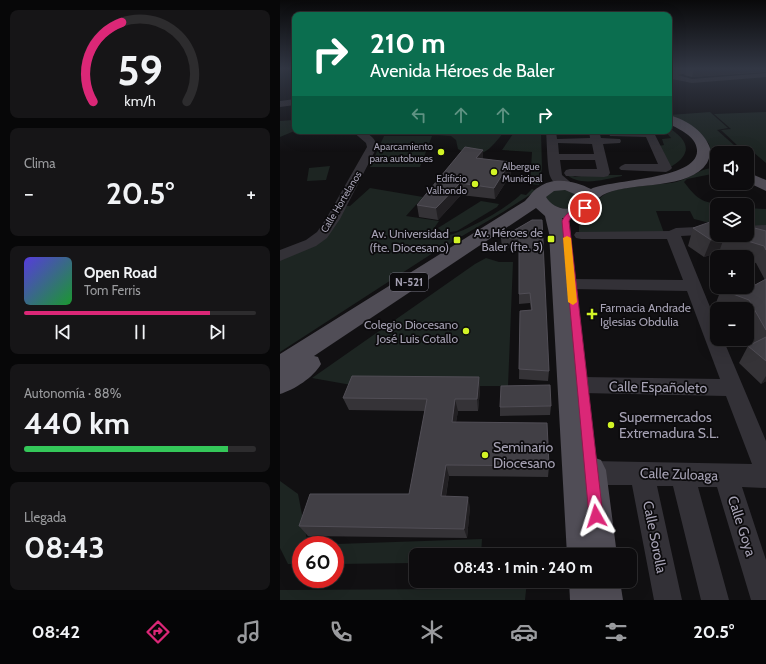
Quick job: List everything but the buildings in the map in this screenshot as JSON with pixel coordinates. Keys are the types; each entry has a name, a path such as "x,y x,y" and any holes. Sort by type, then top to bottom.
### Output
{"main road":[{"path":"672,121 698,137 702,144 707,162"},
{"path":"672,126 696,146 696,156 707,162"},
{"path":"550,195 558,186 571,182 586,193 598,186 681,167 692,153 692,145 688,138"},
{"path":"666,170 685,168 694,162 707,162"},
{"path":"598,186 669,178 689,171 707,162"},
{"path":"754,180 766,186"},
{"path":"598,186 585,208 574,212 566,221 571,284 599,548"},
{"path":"550,195 557,212 574,212"},
{"path":"550,195 558,233 583,548"},
{"name":"N-521","path":"280,384 518,221 536,218 549,220 550,195"},
{"name":"N-521","path":"280,366 550,195"},
{"path":"587,588 588,600"},
{"path":"604,588 605,600"}],"street":[{"path":"280,104 292,102"},
{"name":"Calle Hortelanos","path":"280,256 311,243 322,235 333,219 372,147 371,142 362,134"},
{"path":"550,195 554,157 551,134"},
{"path":"561,141 595,136 626,134"},
{"path":"614,135 625,171 666,170 650,134"},
{"path":"595,136 600,156 598,186"},
{"path":"554,157 600,156"},
{"path":"550,195 562,177 576,183 598,186"},
{"path":"571,182 598,186"},
{"path":"754,230 766,229"},
{"path":"581,235 673,235 676,232 682,231 710,230"},
{"path":"673,235 766,470"},
{"path":"571,284 693,286"},
{"name":"Calle Españoleto","path":"582,386 734,388"},
{"name":"Calle Zuloaga","path":"591,473 766,476"},
{"name":"Calle Sorolla","path":"642,473 668,600"},
{"path":"682,474 715,600"},
{"name":"Calle Goya","path":"726,476 765,600"}],"shaded area":[{"path":"710,112 728,128 717,130 735,146 710,146 710,148 709,144 703,136 672,117 672,115"},
{"path":"766,112 766,163 754,153 754,146 738,146 721,130 731,129 714,114"},
{"path":"292,120 292,132 280,137 280,121"},
{"path":"672,130 682,138 686,148 682,158 669,168 659,146 664,145 662,139 671,138 668,134 672,134"},
{"path":"423,134 502,134 491,147 480,154 467,153 458,149 456,140 451,136"},
{"path":"513,134 541,134 542,168 539,185 530,184 532,152 502,150"},
{"path":"384,136 432,136 420,167 370,167"},
{"path":"330,166 326,180 307,181 309,168"},
{"path":"710,168 710,174 687,179 684,182 696,196 710,203 710,223 694,219 690,211 656,211 664,233 579,232 579,219 599,207 600,198 606,194 625,188 676,182"},
{"path":"565,173 575,177 587,175 622,176 585,181 571,178"},
{"path":"370,188 423,197 406,216 439,221 432,231 439,237 447,236 470,227 505,207 521,194 526,195 532,189 536,191 452,242 441,251 436,251 280,352 280,259 318,244 345,206 350,206"},
{"path":"565,189 583,198 578,207 566,209 549,205 545,196 551,191"},
{"path":"481,201 499,204 497,207 457,231 444,233 438,228"},
{"path":"754,208 766,209 766,226 754,226"},
{"name":"Colegio Diocesano José Luis Cotallo","path":"486,258 499,262 513,262 508,386 357,386 312,378 475,264"},
{"path":"280,481 298,494 306,536 292,536 292,564 288,564 280,548"},
{"path":"482,539 481,548 409,548 409,563 344,564 344,544"},
{"path":"526,588 525,600 280,600 280,590"}],"slow traffic":[{"path":"567,238 573,302"}],"place":[{"name":"Aparcamiento para autobuses","path":"441,152"},
{"name":"Albergue Municipal","path":"494,172"},
{"name":"Edificio Valhondo","path":"475,184"},
{"name":"Av. Héroes de Baler (fte. 5)","path":"551,239"},
{"name":"Av. Universidad (fte. Diocesano)","path":"457,240"},
{"name":"Farmacia Andrade Iglesias Obdulia","path":"592,314"},
{"name":"Colegio Diocesano José Luis Cotallo","path":"466,331"},
{"name":"Supermercados Extremadura S.L.","path":"611,425"},
{"name":"Seminario Diocesano","path":"485,455"}],"route":[{"path":"585,208 574,212 566,221 571,284 596,516"}]}
